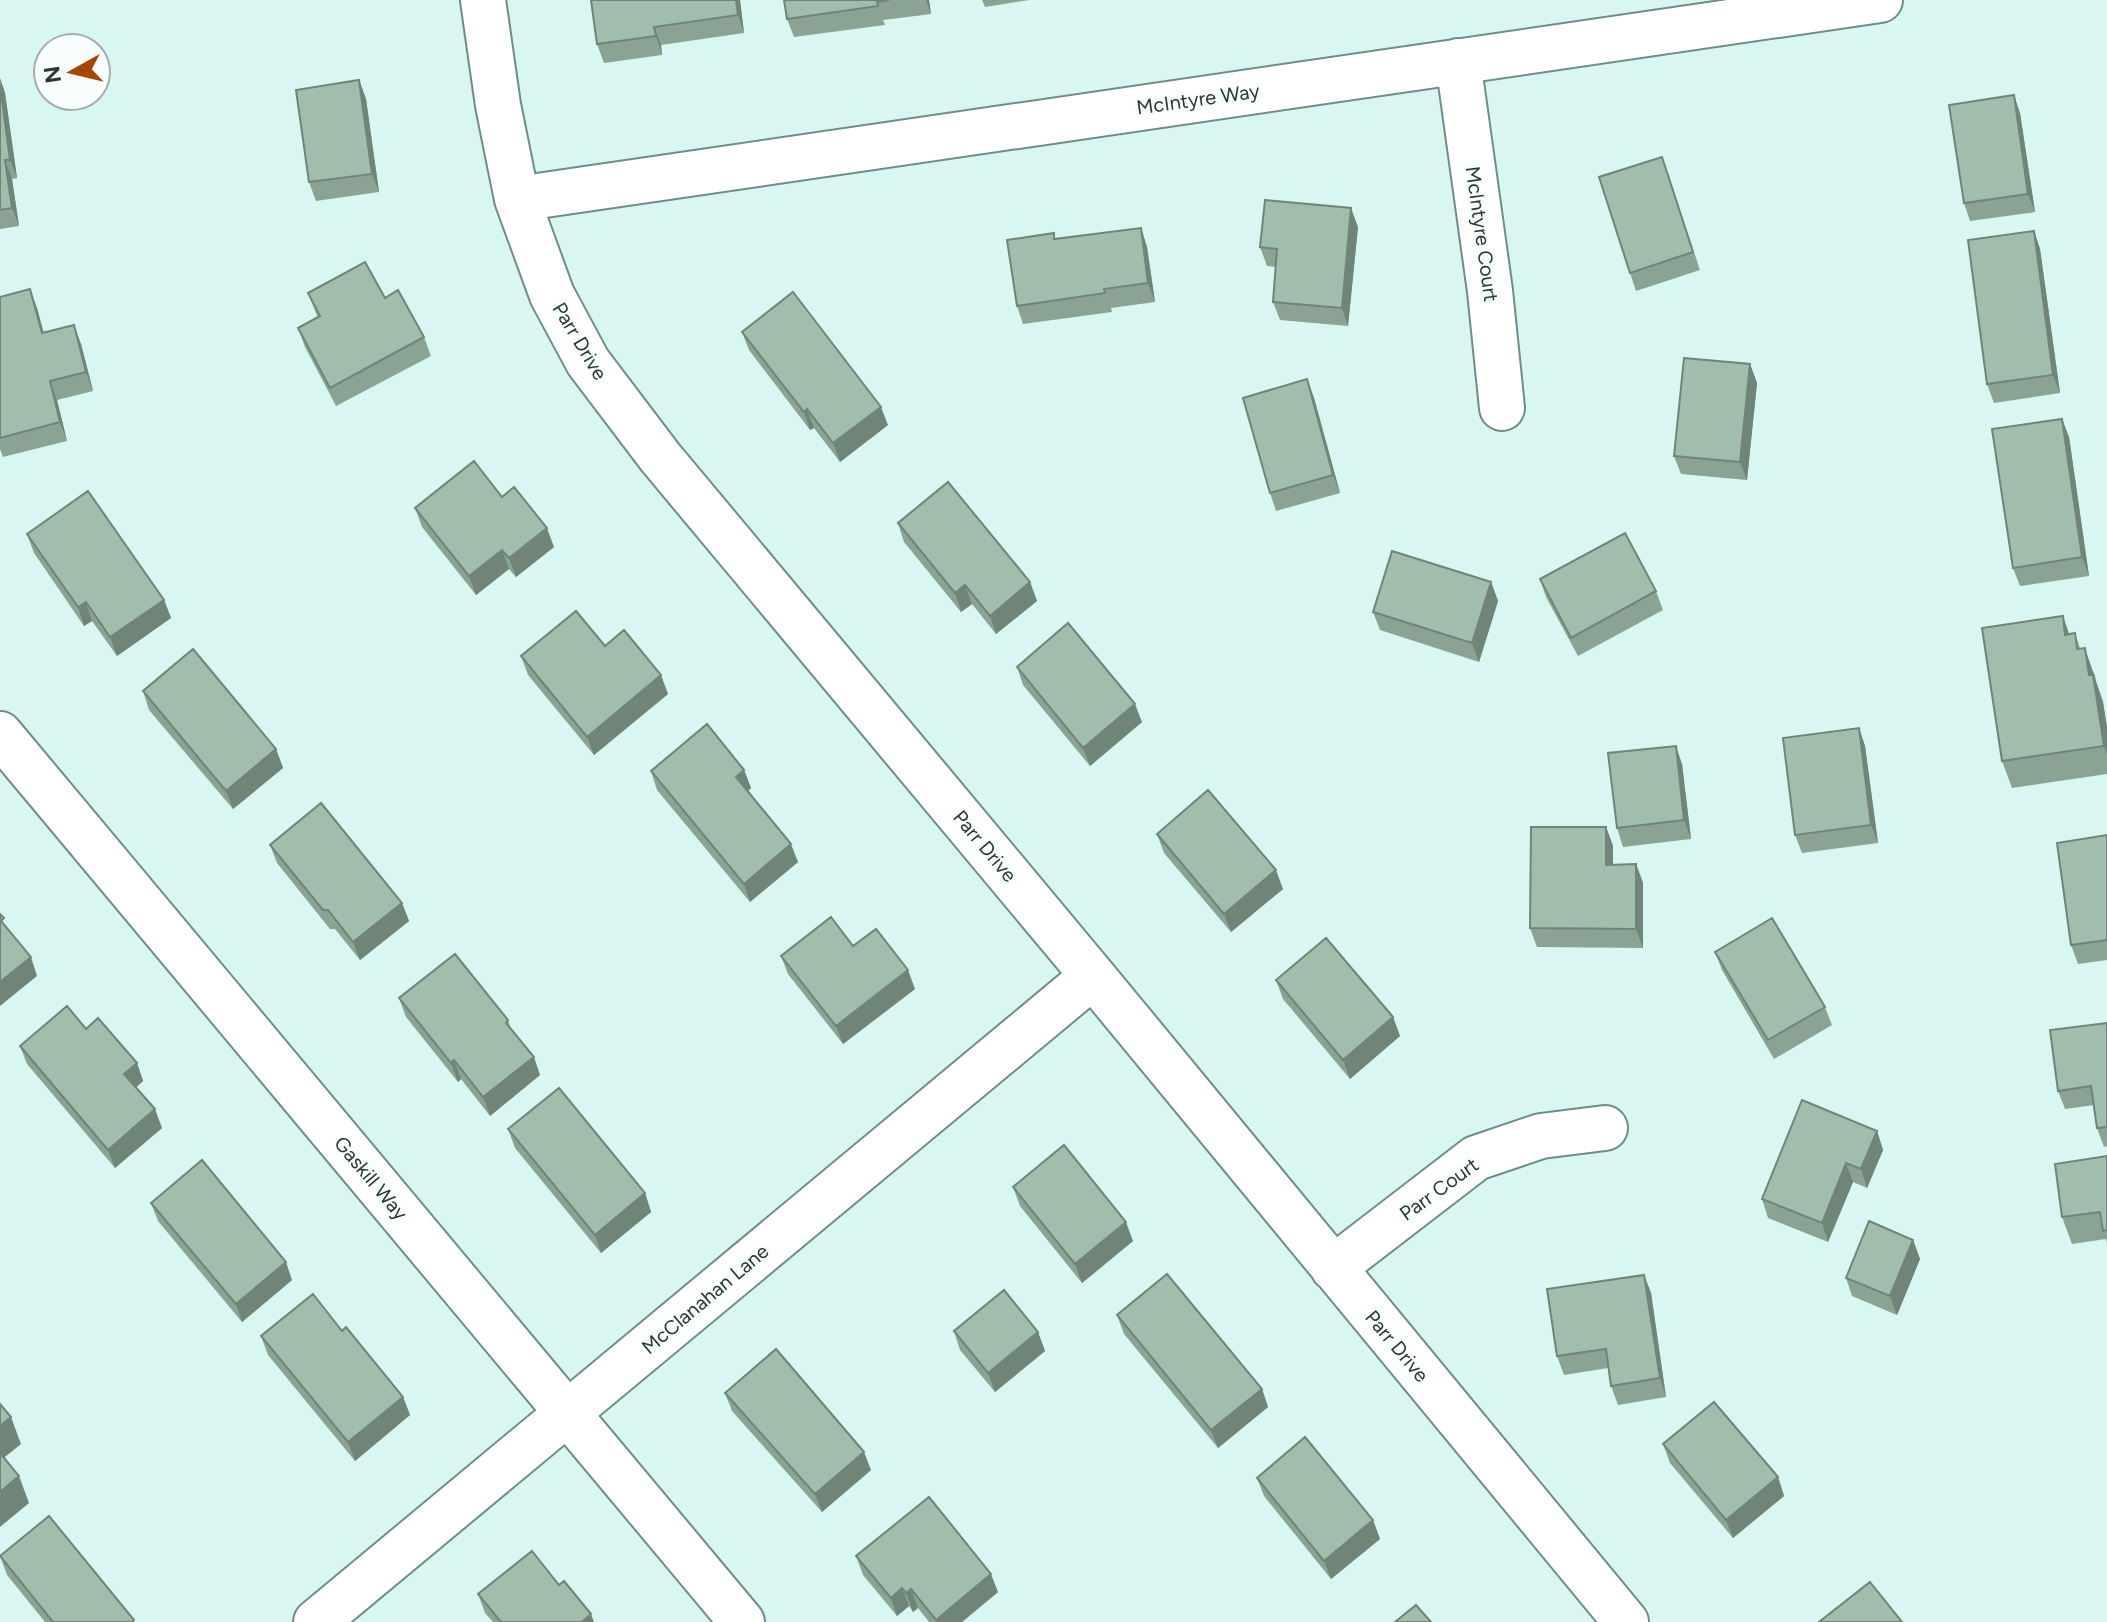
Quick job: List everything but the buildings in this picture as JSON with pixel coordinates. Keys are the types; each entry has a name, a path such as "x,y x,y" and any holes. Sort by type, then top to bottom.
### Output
{"street":[{"name":"Parr Drive","path":"483,0 498,105 517,199 552,295 588,362 660,457 1626,1622"},
{"name":"McIntyre Way","path":"517,199 1880,0"},
{"name":"McIntyre Court","path":"1458,61 1490,291 1502,408"},
{"name":"Gaskill Way","path":"0,734 742,1622"},
{"name":"McClanahan Lane","path":"316,1622 1093,976"},
{"name":"Parr Court","path":"1333,1268 1476,1158 1541,1136 1605,1128"}]}
